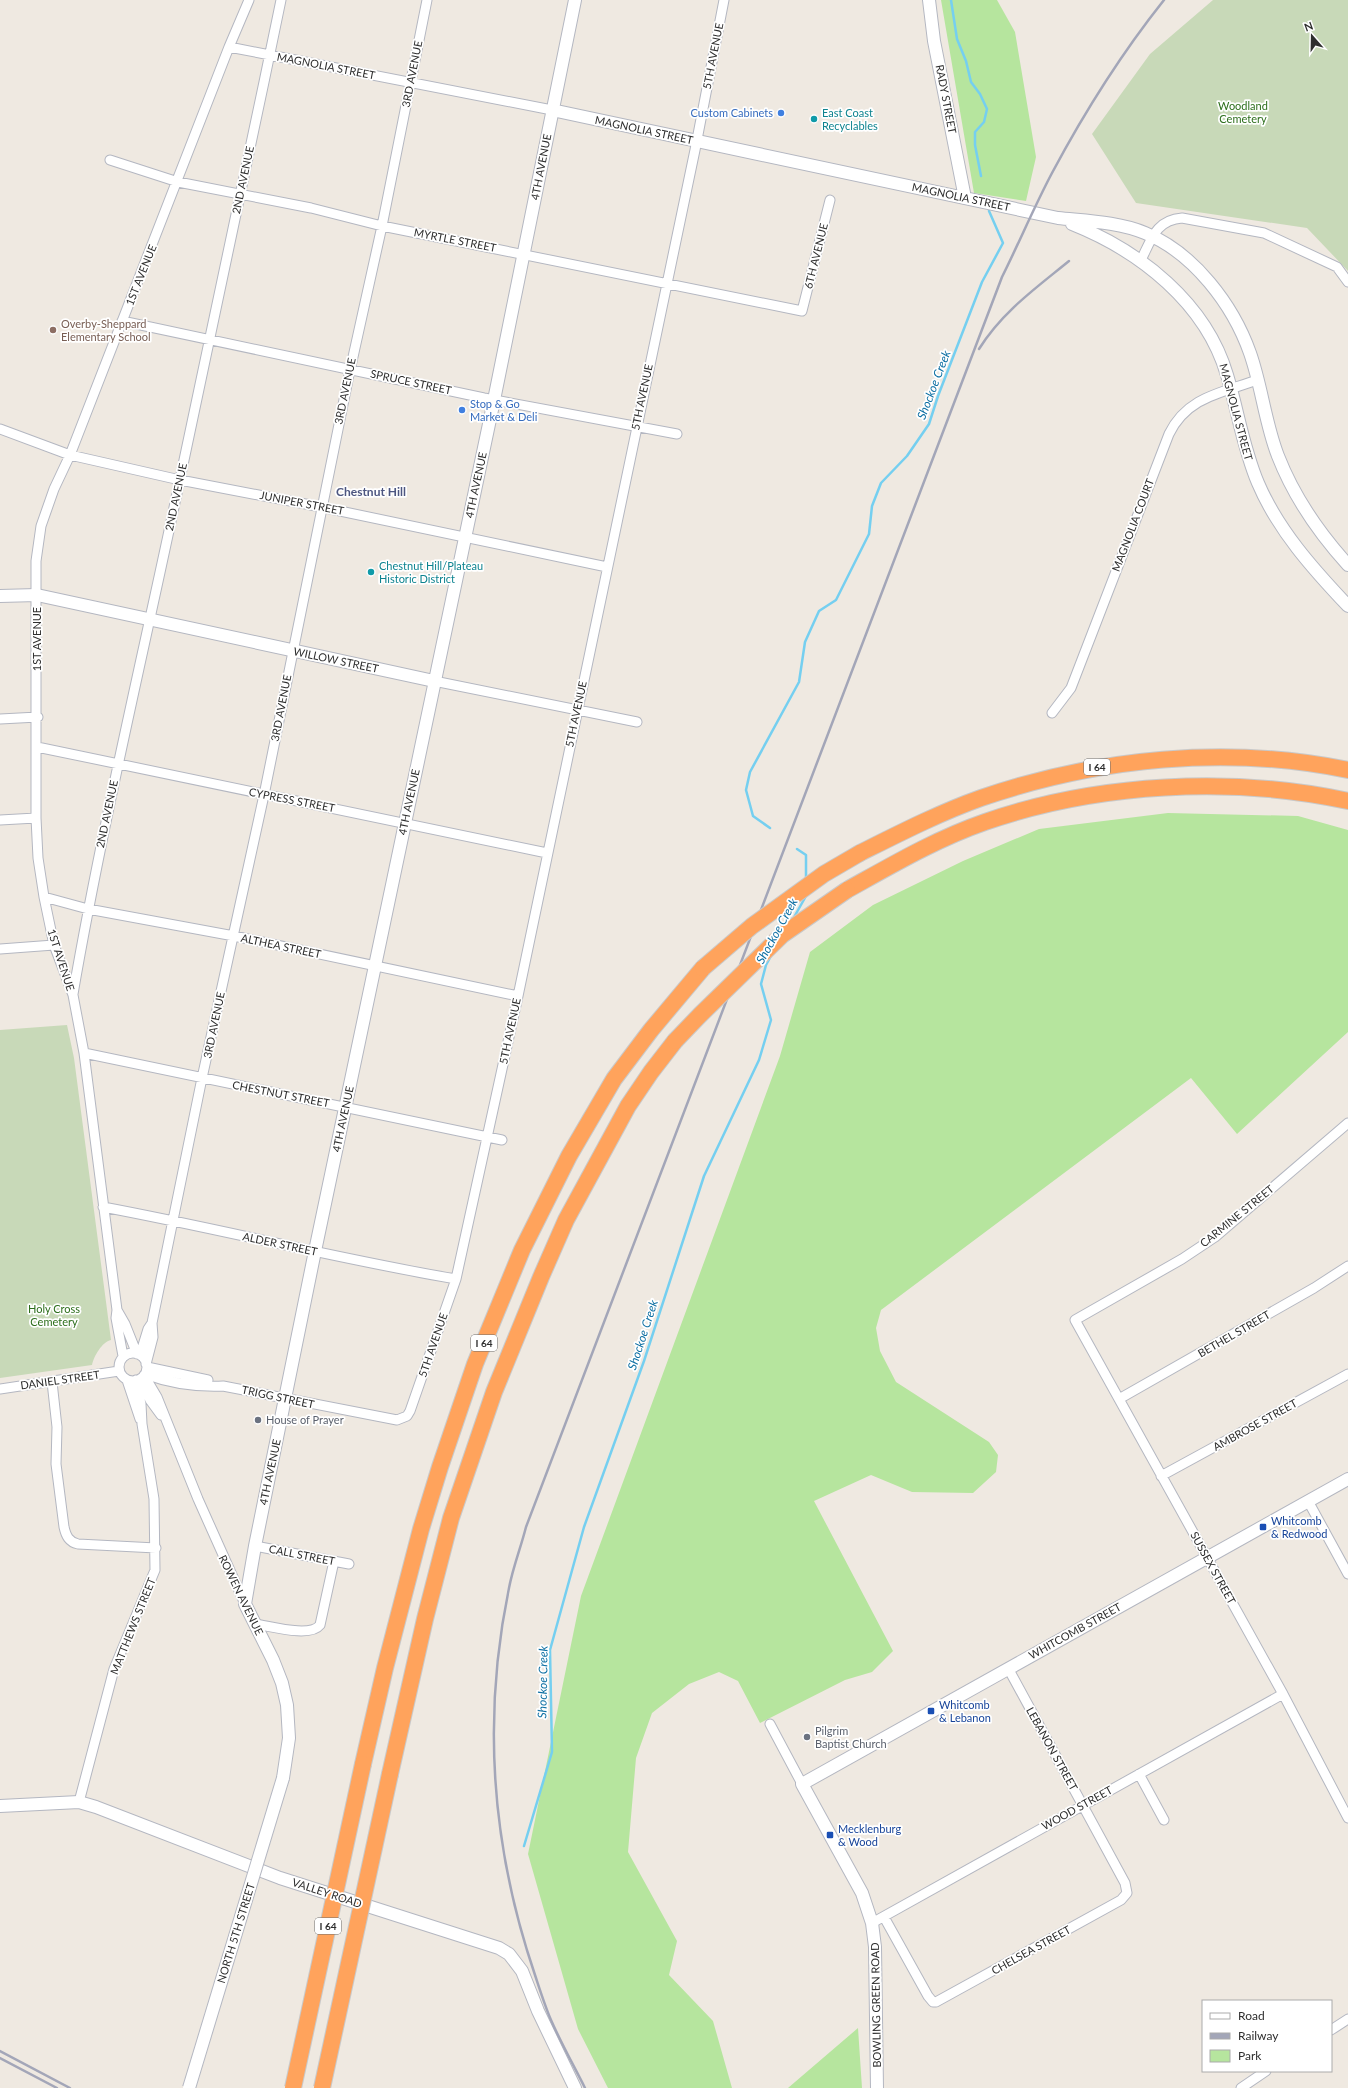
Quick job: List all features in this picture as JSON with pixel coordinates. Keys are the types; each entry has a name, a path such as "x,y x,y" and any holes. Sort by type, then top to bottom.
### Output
{"highway":[{"name":"I 64","path":"293,2088 385,1668 421,1529 440,1467 475,1364 522,1250 569,1156 614,1079 651,1030 703,968 752,926 824,874 860,853 929,819 981,798 1044,779 1099,767 1162,760 1218,758 1313,763 1348,770"},
{"name":"I 64","path":"322,2088 425,1619 451,1518 494,1392 566,1220 628,1106 651,1072 675,1042 700,1015 782,935 847,890 937,841 984,822 1033,807 1070,799 1121,790 1157,787 1255,788 1344,800"}],"main road":[{"name":"4TH AVENUE","path":"245,1604 255,1546 315,1251 494,400 575,0"},
{"name":"RADY STREET","path":"929,0 934,41 965,198"},
{"name":"MAGNOLIA STREET","path":"552,110 1058,218 1135,230 1153,237 1192,265 1222,300 1244,339 1258,380 1273,440 1291,484 1313,522 1348,565"},
{"name":"MAGNOLIA STREET","path":"1058,218 1089,231 1140,262 1176,291 1196,314 1219,352 1231,389 1247,456 1265,498 1297,549 1348,606"},
{"name":"WILLOW STREET","path":"0,596 37,595 149,618 292,651 434,680"},
{"name":"WHITCOMB STREET","path":"802,1784 1348,1479"},
{"name":"ROWEN AVENUE","path":"245,1604 273,1660 282,1683 287,1705 289,1738 283,1778"},
{"name":"NORTH 5TH STREET","path":"189,2088 283,1778"},
{"name":"BOWLING GREEN ROAD","path":"802,1784 860,1889 872,1923 875,1947 876,2088"},
{"name":"VALLEY ROAD","path":"0,1806 79,1802 96,1807 272,1876 489,1944 509,1954 522,1971 538,2011 576,2088"}],"street":[{"name":"1ST AVENUE","path":"123,1356 116,1318 117,1310 84,1053 73,995 54,945 38,858 36,818 38,717 36,561 41,526 54,489 70,456 178,182 229,47 249,0"},
{"name":"2ND AVENUE","path":"73,995 88,909 118,764 180,480 281,0"},
{"name":"3RD AVENUE","path":"141,1374 153,1337 152,1322 202,1078 264,795 321,507 382,226 427,0"},
{"name":"5TH AVENUE","path":"402,1419 410,1411 456,1280 518,996 636,426 697,141 724,0"},
{"name":"MAGNOLIA STREET","path":"229,47 552,110"},
{"name":"MYRTLE STREET","path":"110,160 178,182 311,208 382,226 802,311"},
{"name":"6TH AVENUE","path":"802,311 830,200"},
{"path":"1140,262 1159,227 1166,221 1182,218 1264,233 1337,267 1348,282"},
{"name":"SPRUCE STREET","path":"122,321 209,341 494,400 676,434"},
{"name":"MAGNOLIA COURT","path":"1052,713 1071,688 1168,434 1175,421 1185,410 1197,402 1258,380"},
{"name":"JUNIPER STREET","path":"0,429 70,456 180,480 321,507 607,567"},
{"name":"WILLOW STREET","path":"434,680 637,722"},
{"path":"0,718 38,717"},
{"name":"CYPRESS STREET","path":"37,747 547,853"},
{"path":"0,820 36,818"},
{"name":"ALTHEA STREET","path":"44,897 88,909 234,936 518,996"},
{"path":"0,949 54,945"},
{"name":"CHESTNUT STREET","path":"84,1053 502,1140"},
{"name":"CARMINE STREET","path":"1075,1320 1182,1259 1215,1237 1348,1123"},
{"name":"ALDER STREET","path":"103,1207 174,1220 385,1267 456,1280"},
{"name":"BETHEL STREET","path":"1119,1399 1314,1288 1348,1266"},
{"name":"1ST AVENUE","path":"117,1310 139,1354 141,1374"},
{"name":"SUSSEX STREET","path":"1075,1320 1283,1694 1347,1815"},
{"name":"3RD AVENUE","path":"139,1354 152,1322"},
{"path":"139,1354 130,1353 123,1356 119,1364 119,1372 141,1374"},
{"name":"DANIEL STREET","path":"0,1389 119,1372"},
{"name":"TRIGG STREET","path":"141,1374 167,1372 216,1381 224,1386 356,1413 397,1420 402,1419"},
{"name":"ROWEN AVENUE","path":"141,1374 157,1396 164,1418 245,1604"},
{"name":"MATTHEWS STREET","path":"79,1802 114,1669 152,1579 156,1561 154,1499 142,1424 141,1374"},
{"name":"AMBROSE STREET","path":"1161,1476 1348,1374"},
{"path":"52,1382 57,1427 56,1464 64,1527 67,1536 71,1541 78,1544 156,1548"},
{"path":"1308,1501 1348,1574"},
{"name":"CALL STREET","path":"255,1546 349,1564"},
{"path":"255,1624 307,1632 315,1631 320,1625 334,1561"},
{"name":"LEBANON STREET","path":"1008,1668 1125,1883 1127,1893"},
{"name":"WOOD STREET","path":"872,1923 1283,1694"},
{"path":"770,1724 802,1784"},
{"path":"1139,1774 1164,1820"},
{"name":"CHELSEA STREET","path":"884,1917 928,1996 933,2002 940,2001 1121,1900 1127,1893"},
{"path":"1332,2029 1348,2019"},
{"path":"1241,2088 1265,2072"}],"green space":[{"path":"941,0 997,0 1015,32 1036,157 1026,201 974,193"},
{"name":"Woodland Cemetery","path":"1213,0 1348,0 1348,271 1307,228 1136,203 1092,134 1150,54"},
{"path":"1168,813 1298,816 1348,830 1348,1032 1237,1134 1191,1078 881,1310 876,1328 880,1351 896,1382 989,1442 998,1455 996,1472 973,1493 912,1492 871,1475 814,1501 893,1651 872,1672 845,1680 760,1723 738,1681 719,1672 689,1684 652,1713 636,1758 628,1852 677,1941 669,1975 713,2021 732,2088 608,2088 578,2029 528,1854 581,1596 780,1056 810,952 873,905 963,861 1039,829"},
{"name":"Holy Cross Cemetery","path":"67,1025 74,1058 111,1340 105,1343 99,1350 92,1365 0,1378 0,1030"},
{"path":"858,2028 862,2088 788,2088"}],"waterway":[{"name":"Shockoe Creek","path":"951,0 957,39 966,61 971,82 980,94 987,109 984,122 975,132 975,145 981,176"},
{"name":"Shockoe Creek","path":"770,828 753,816 746,790 750,772 799,682 805,642 819,611 836,600 869,534 872,506 881,483 907,456 929,424 938,396 982,282 1003,243 989,211"},
{"name":"Shockoe Creek","path":"797,849 806,855 806,881"},
{"name":"Shockoe Creek","path":"793,919 806,896"},
{"name":"Shockoe Creek","path":"524,1846 552,1752 550,1650 584,1527 644,1361 704,1176 759,1060 771,1020 761,984 766,965 772,954"}],"railway":[{"path":"585,2088 551,2020 535,1975 520,1928 509,1880 501,1831 496,1783 494,1734 496,1686 501,1637 513,1572 526,1527 1002,277 1045,186 1077,128 1118,63 1164,0"},
{"path":"979,349 998,323 1020,301 1069,261"},
{"path":"0,2051 70,2088"},
{"path":"0,2058 57,2088"}],"place":[{"name":"Custom Cabinets","path":"781,113"},
{"name":"East Coast Recyclables","path":"814,119"},
{"name":"Overby-Sheppard Elementary School","path":"53,330"},
{"name":"Stop & Go Market & Deli","path":"462,410"},
{"name":"Chestnut Hill/Plateau Historic District","path":"371,572"},
{"name":"House of Prayer","path":"258,1420"},
{"name":"Whitcomb & Redwood","path":"1263,1527"},
{"name":"Whitcomb & Lebanon","path":"931,1711"},
{"name":"Pilgrim Baptist Church","path":"807,1737"},
{"name":"Mecklenburg & Wood","path":"830,1835"}],"district":[{"name":"Chestnut Hill","path":"371,492"}]}
